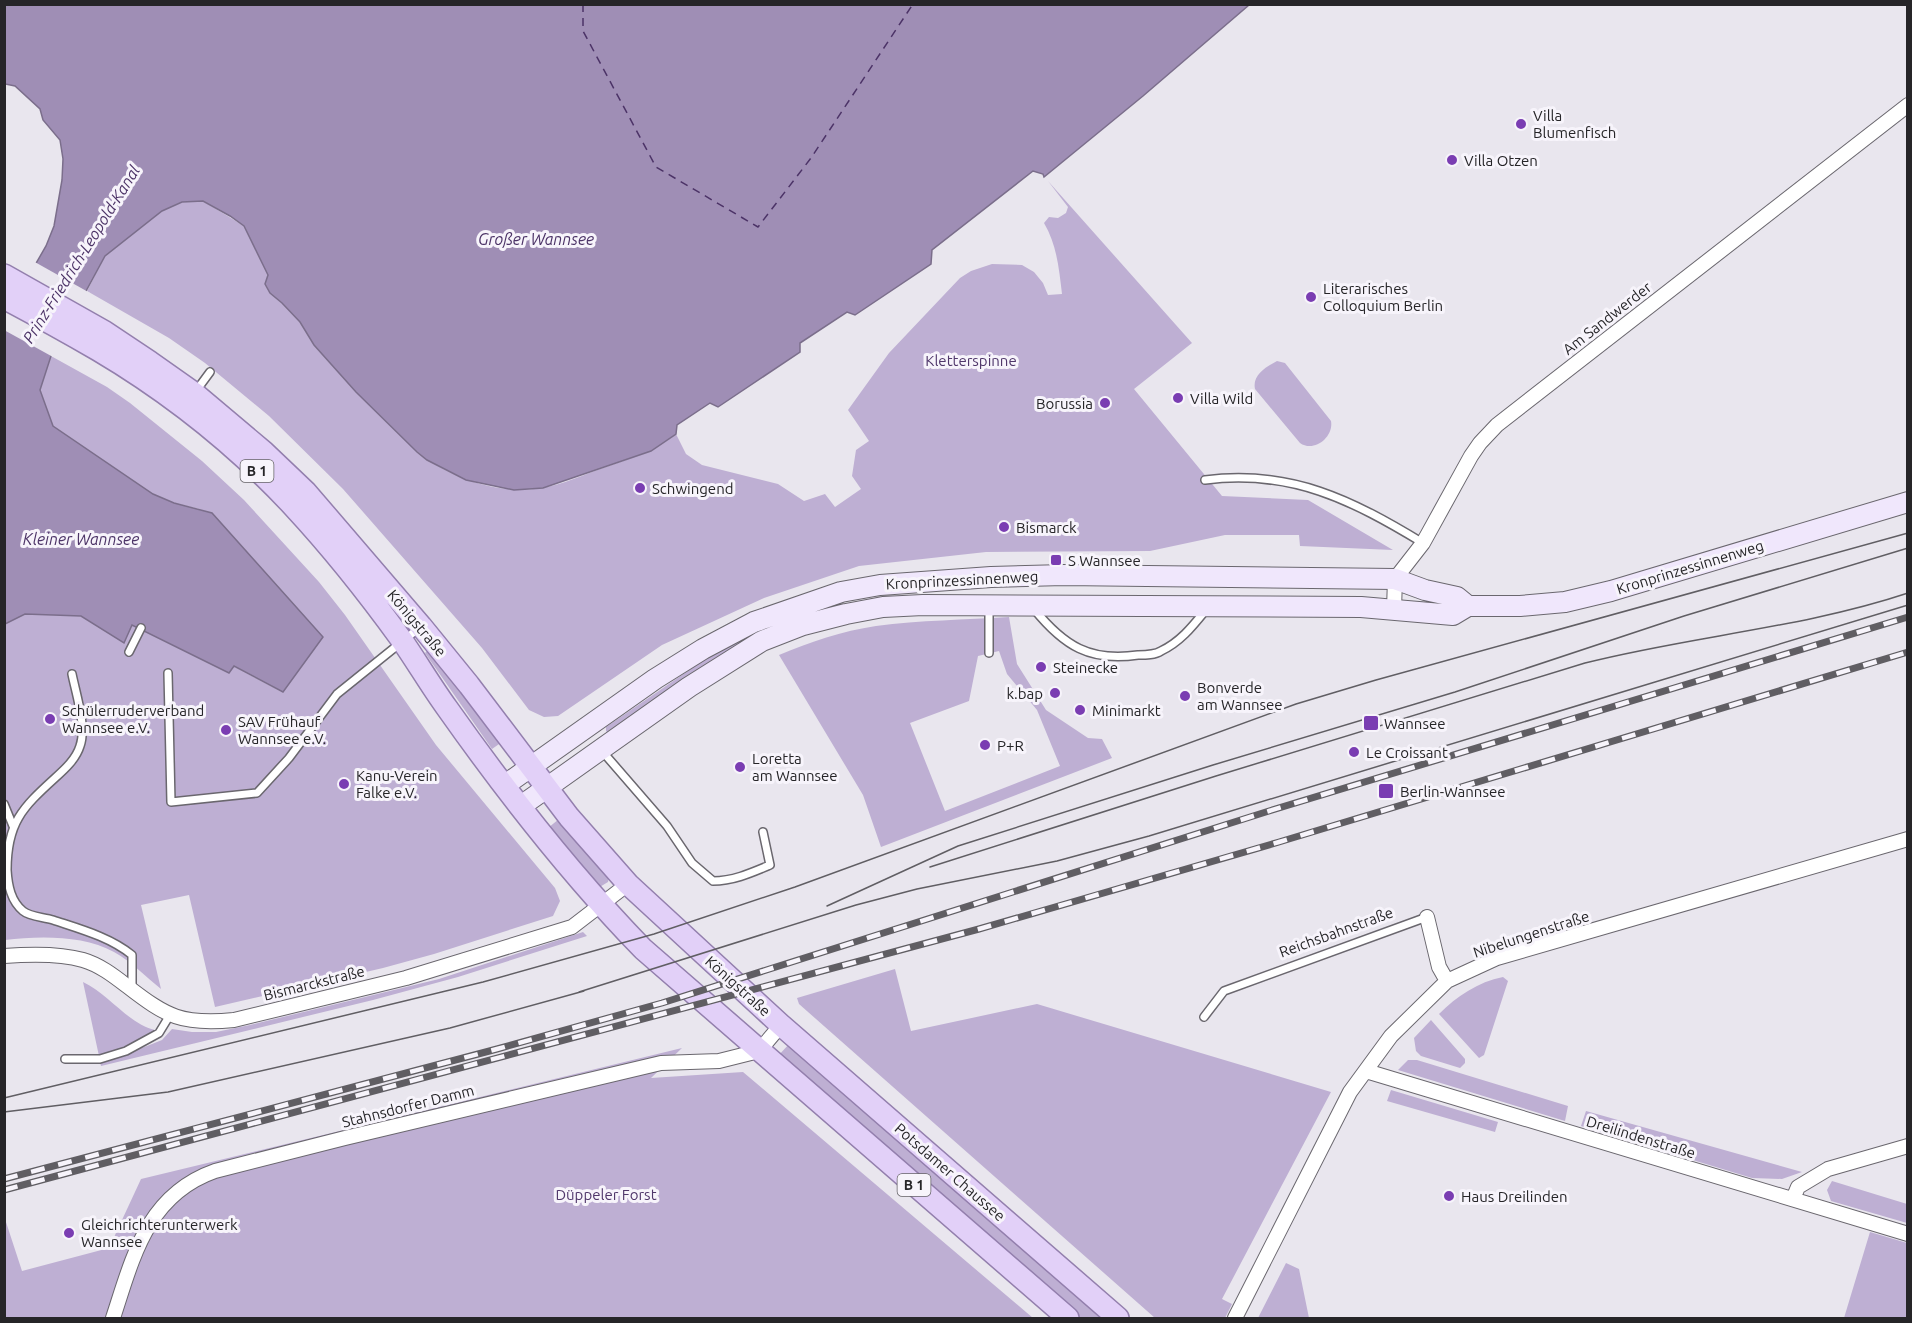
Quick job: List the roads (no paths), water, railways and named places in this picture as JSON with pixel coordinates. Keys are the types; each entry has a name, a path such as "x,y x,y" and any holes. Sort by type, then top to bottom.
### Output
{"main road":[{"name":"Königstraße","path":"4,275 264,452 306,492 469,685 587,839 628,884 782,1025"},
{"name":"Königstraße","path":"4,298 100,340"},
{"name":"Königstraße","path":"189,400 292,505 350,570 447,708 601,907 643,949 759,1052"},
{"name":"Kronprinzessinnenweg","path":"521,806 688,687 755,645 803,625 883,607 923,605 1208,606 1394,609 1453,615 1468,606 1520,606 1554,603 1611,591 1908,502"},
{"name":"Kronprinzessinnenweg","path":"505,785 655,679 703,649 754,622 841,592 880,585 991,577 1064,575 1395,579 1425,590 1457,597 1468,606"},
{"path":"989,605 991,577"},
{"path":"585,728 600,749"},
{"name":"Potsdamer Chaussee","path":"782,1025 1118,1318"},
{"name":"B 1","path":"759,1052 1068,1318"}],"street":[{"name":"Am Sandwerder","path":"1395,579 1423,543 1471,456 1497,425 1908,105"},
{"path":"1394,609 1395,579"},
{"name":"Nibelungenstraße","path":"1235,1318 1350,1092 1391,1036 1447,981 1497,958 1908,839"},
{"name":"Bismarckstraße","path":"4,956 65,956 84,960 103,969 170,1015 205,1023 234,1020 406,978 572,927 628,884"},
{"name":"Reichsbahnstraße","path":"1427,916 1439,967 1447,981"},
{"path":"759,1052 782,1025"},
{"name":"Stahnsdorfer Damm","path":"113,1318 130,1266 150,1221 171,1198 197,1178 215,1171 345,1138 606,1075 661,1063 719,1062 759,1052"},
{"name":"Dreilindenstraße","path":"1366,1071 1908,1234"},
{"path":"1793,1199 1798,1187 1828,1169 1908,1146"}],"lane":[{"path":"189,400 210,372"},
{"path":"1205,480 1226,477 1266,479 1309,487 1352,503 1423,543"},
{"path":"989,605 989,653"},
{"path":"1031,605 1041,618 1070,644 1100,657 1159,653 1186,635 1208,606"},
{"path":"168,673 171,802 256,793 289,758 337,694 421,626"},
{"path":"129,652 141,628"},
{"path":"72,674 84,734 80,748 67,767 28,802 13,826 7,856 8,883 14,902 25,914 51,919 120,945 132,955 132,990"},
{"path":"600,749 667,826 692,863 713,881 725,881 770,865 764,832"},
{"path":"4,804 13,826"},
{"name":"Reichsbahnstraße","path":"1204,1017 1224,991 1427,916"},
{"path":"65,1059 100,1059 126,1051 159,1033 170,1015"}],"water":[{"name":"Großer Wannsee","path":"5,5 1249,5 1044,177 1043,174 1033,171 932,250 931,264 855,315 847,312 800,343 800,352 718,407 710,403 677,425 676,434 651,451 543,488 514,490 466,480 427,460 356,392 314,345 300,322 270,293 265,284 268,275 244,226 203,201 182,202 162,211 105,256 51,356 40,390 53,426 153,494 174,503 212,513 323,637 283,692 234,666 229,673 132,625 124,643 81,616 25,614 5,624 5,317 46,246 54,226 62,180 63,159 60,140 43,120 40,109 15,86 5,84"}],"tram line":[{"path":"4,1098 483,982 654,934 795,887 1296,704 1908,533"},
{"path":"827,906 958,846 1213,765 1455,692 1684,616 1908,548"},
{"path":"930,867 1216,776 1585,663 1828,615 1908,593"},
{"path":"4,1112 168,1092 450,1028 584,991 579,992 856,905 917,889 1057,861 1149,836 1908,605"}],"railway":[{"path":"4,1179 497,1049 662,1003 1269,811 1908,617"},
{"path":"4,1190 979,929 1279,842 1908,652"}],"place":[{"name":"Villa Blumenfisch","path":"1521,124"},
{"name":"Villa Otzen","path":"1452,160"},
{"name":"Literarisches Colloquium Berlin","path":"1311,297"},
{"name":"Villa Wild","path":"1178,398"},
{"name":"Borussia","path":"1105,403"},
{"name":"Schwingend","path":"640,488"},
{"name":"Bismarck","path":"1004,527"},
{"name":"S Wannsee","path":"1056,560"},
{"name":"Steinecke","path":"1041,667"},
{"name":"k.bap","path":"1055,693"},
{"name":"Bonverde am Wannsee","path":"1185,696"},
{"name":"Minimarkt","path":"1080,710"},
{"name":"Schülerruderverband Wannsee e.V.","path":"50,719"},
{"name":"Wannsee","path":"1371,723"},
{"name":"SAV Frühauf Wannsee e.V.","path":"226,730"},
{"name":"P+R","path":"985,745"},
{"name":"Le Croissant","path":"1354,752"},
{"name":"Loretta am Wannsee","path":"740,767"},
{"name":"Kanu-Verein Falke e.V.","path":"344,784"},
{"name":"Berlin-Wannsee","path":"1386,791"},
{"name":"Haus Dreilinden","path":"1449,1196"},
{"name":"Gleichrichterunterwerk Wannsee","path":"69,1233"}],"water label":[{"name":"Prinz-Friedrich-Leopold-Kanal","path":"81,254"},
{"name":"Kleiner Wannsee","path":"81,539"}],"park label":[{"name":"Kletterspinne","path":"971,360"},
{"name":"Düppeler Forst","path":"606,1194"}]}
